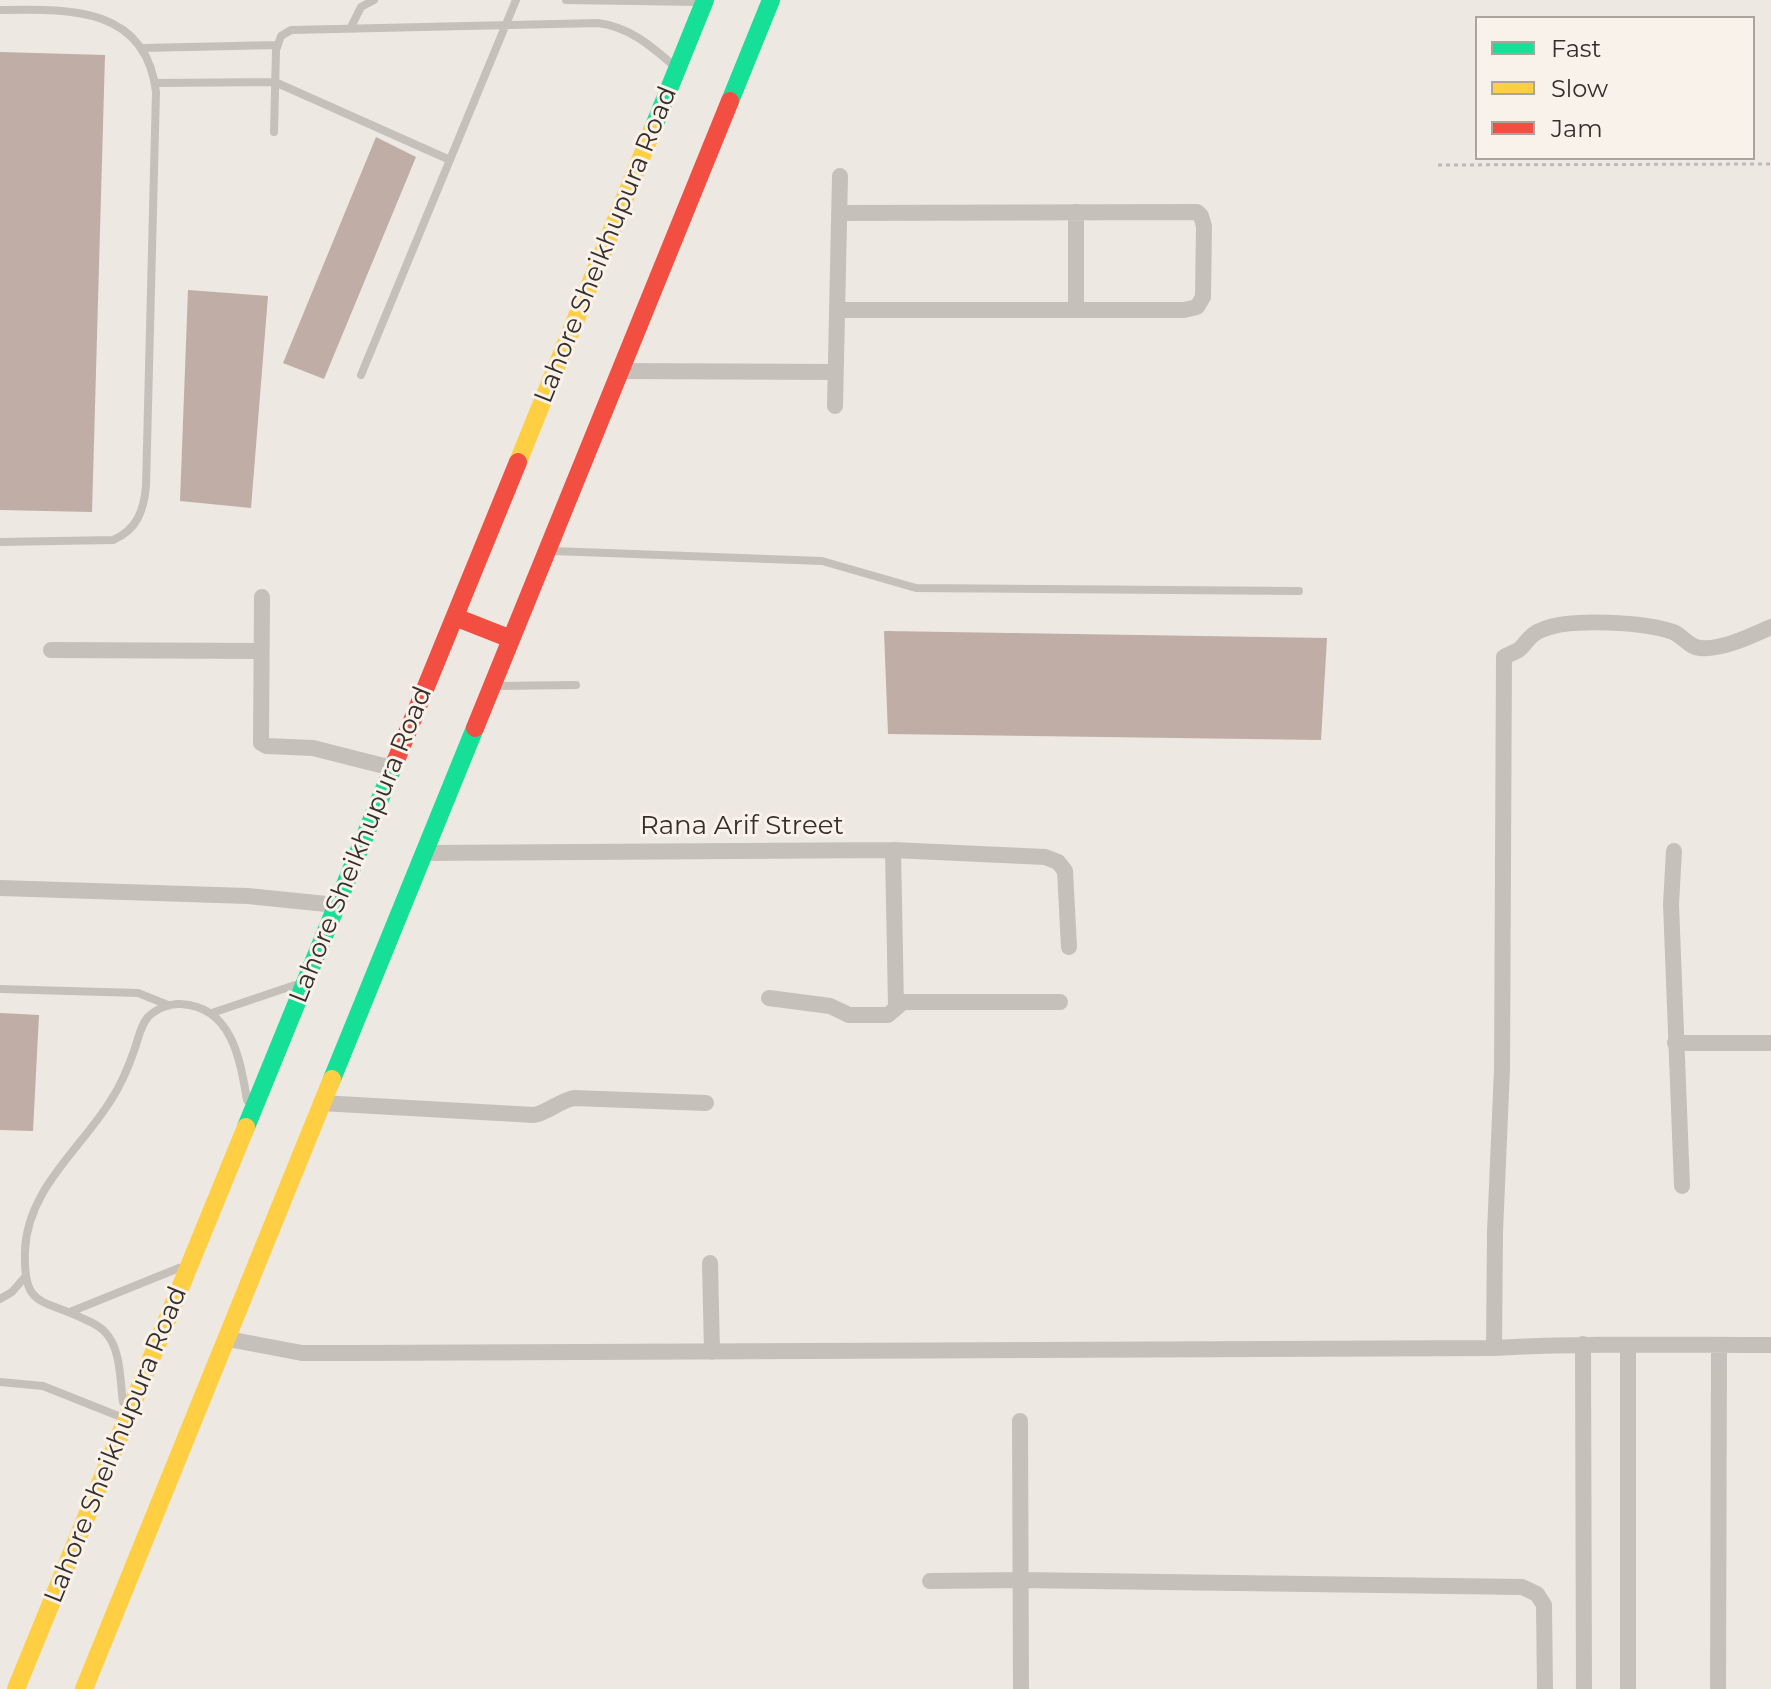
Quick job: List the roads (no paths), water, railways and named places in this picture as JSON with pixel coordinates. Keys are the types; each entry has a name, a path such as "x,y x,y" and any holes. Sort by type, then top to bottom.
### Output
{"highway":[{"path":"84,1689 771,0"},
{"name":"Lahore Sheikhupura Road","path":"16,1689 704,1"},
{"path":"455,617 511,639"}],"street":[{"path":"835,406 840,176"},
{"path":"837,310 1184,310 1197,307 1203,297 1204,226 1201,216 1194,211 839,213"},
{"path":"1076,212 1076,310"},
{"path":"620,371 835,372"},
{"path":"262,597 261,744 313,748 392,768"},
{"path":"1494,1348 1502,1069 1504,657 1520,648 1533,634 1571,623 1660,629 1703,648 1721,645 1771,627"},
{"path":"51,650 261,651"},
{"path":"893,850 896,1006"},
{"name":"Rana Arif Street","path":"425,853 893,850 1045,857 1058,862 1065,871 1069,947"},
{"path":"1674,851 1671,904 1682,1186"},
{"path":"0,888 248,896 336,905"},
{"path":"769,998 830,1006 849,1015 888,1015 903,1002 1060,1002"},
{"path":"1675,1043 1771,1043"},
{"path":"321,1103 534,1115 574,1098 706,1103"},
{"path":"710,1263 712,1352"},
{"path":"228,1339 302,1353 1771,1345"},
{"path":"1583,1344 1584,1689"},
{"path":"1718,1689 1719,1345"},
{"path":"1628,1346 1628,1689"},
{"path":"1020,1421 1021,1689"},
{"path":"930,1581 1522,1587 1537,1594 1544,1605 1545,1689"}],"lane":[{"path":"351,27 361,7 374,0"},
{"path":"361,375 516,0"},
{"path":"566,0 704,1"},
{"path":"0,10 58,10 91,14 118,28 143,48 155,83 146,486 141,512 127,533 113,540 0,542"},
{"path":"274,132 277,45 281,36 291,30 598,23 616,26 635,35 677,68"},
{"path":"143,48 277,45"},
{"path":"155,83 275,82 450,160"},
{"path":"545,551 822,561 916,588 1299,591"},
{"path":"492,686 576,685"},
{"path":"212,1013 290,988 306,979"},
{"path":"0,989 138,993 168,1005 187,1004 212,1013 222,1022 235,1047 248,1122"},
{"path":"126,1418 112,1342 105,1331 33,1296 25,1277 28,1232 40,1195 111,1101 149,1016 168,1005"},
{"path":"69,1312 190,1263"},
{"path":"0,1299 12,1292 25,1277"},
{"path":"0,1382 43,1386 126,1418"}]}
